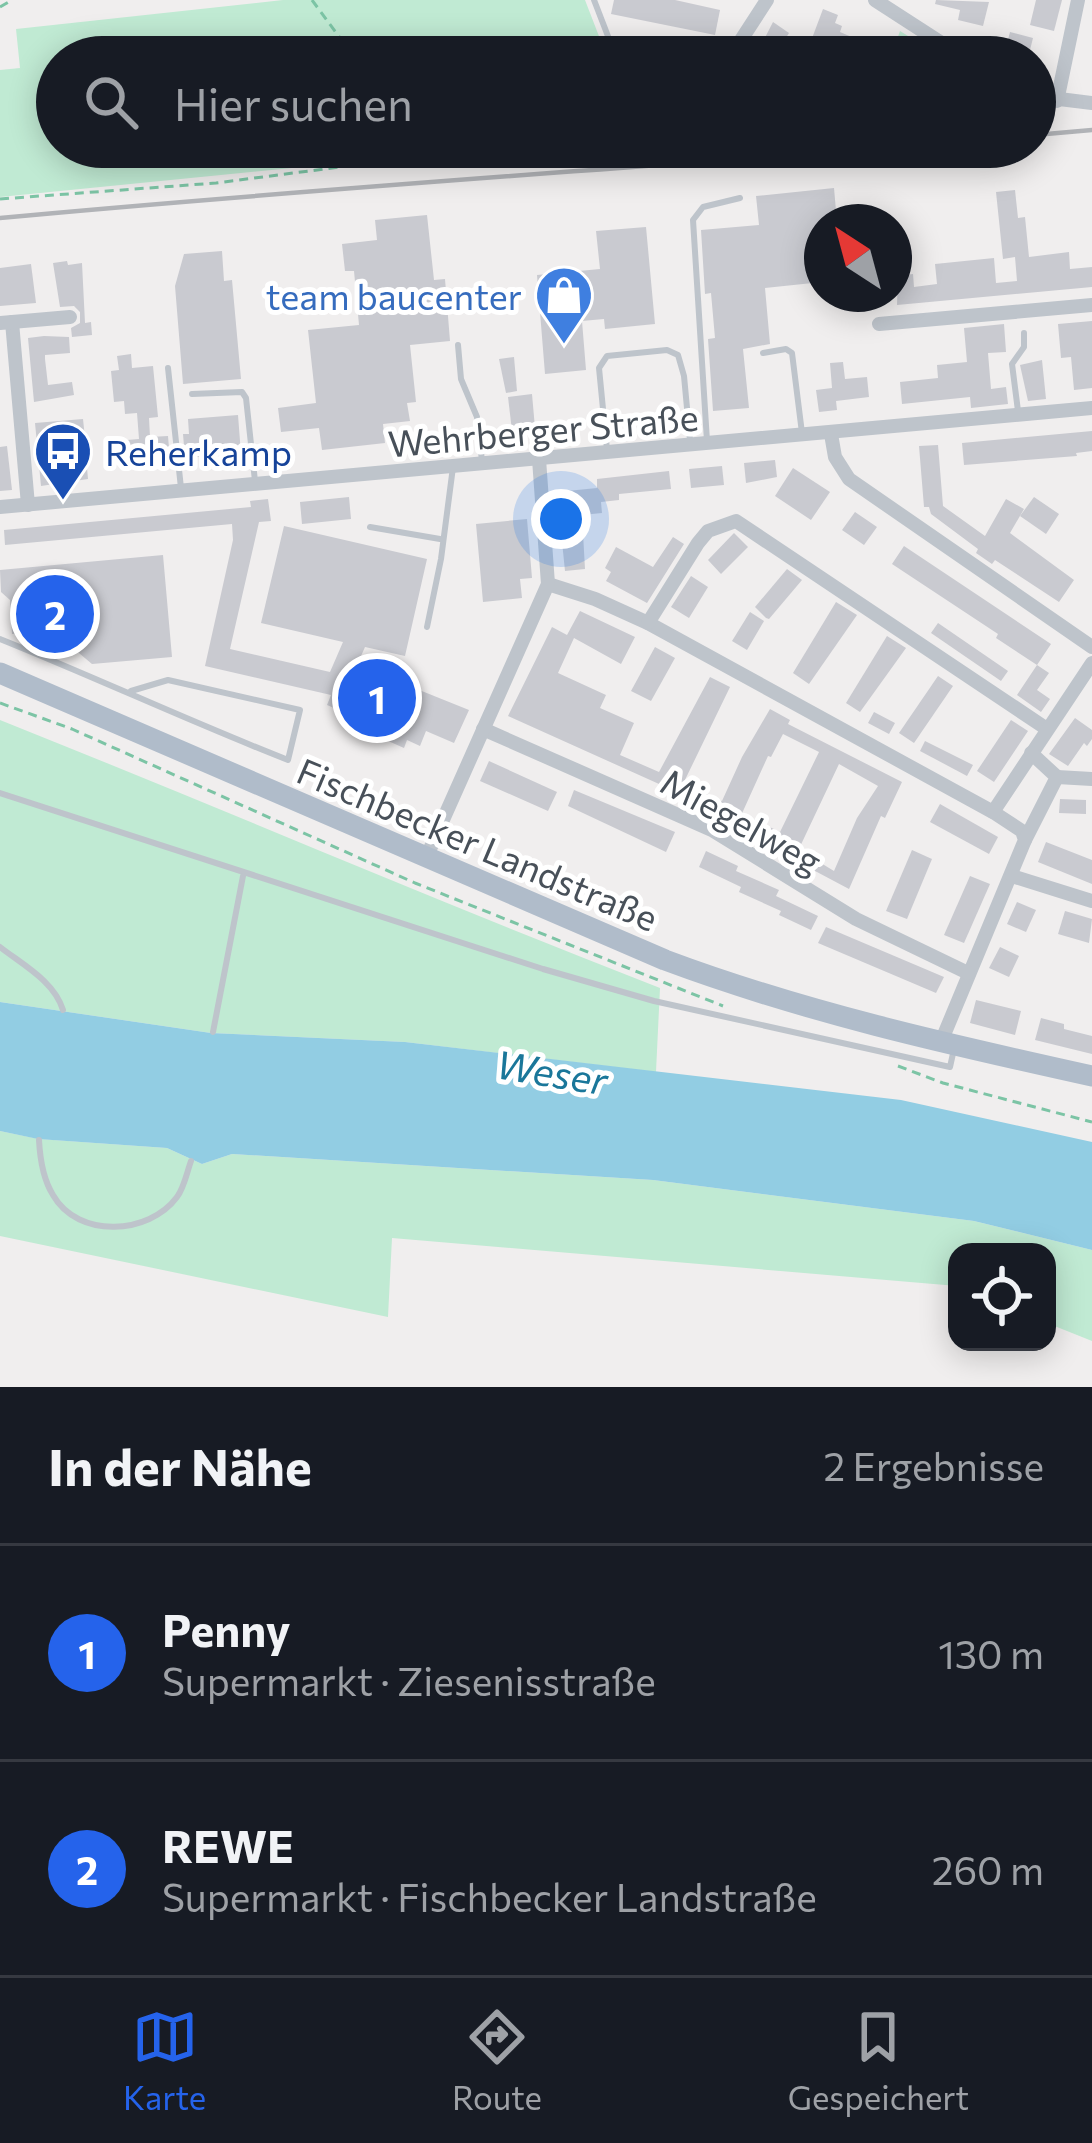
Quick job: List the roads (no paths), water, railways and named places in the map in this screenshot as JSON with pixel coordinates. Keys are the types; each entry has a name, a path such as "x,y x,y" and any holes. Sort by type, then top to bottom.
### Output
{"main road":[{"name":"Fischbecker Landstraße","path":"0,674 734,985 948,1044 1092,1076"}],"street":[{"path":"744,36 767,0"},
{"path":"875,0 931,36"},
{"path":"1078,0 1057,101 1092,103"},
{"path":"879,324 1092,305"},
{"path":"28,505 6,323 70,316"},
{"name":"Wehrberger Straße","path":"0,507 1092,408"},
{"path":"831,434 835,457 849,479 1092,646"},
{"path":"427,858 548,584 538,459"},
{"path":"648,623 698,543 708,532 736,521 1047,729"},
{"path":"548,584 648,623 993,812 1022,831 1025,840"},
{"path":"993,812 1092,663"},
{"name":"Miegelweg","path":"483,730 712,830 856,919 968,973"},
{"path":"1031,753 1057,777 1092,779"},
{"path":"948,1044 968,973 1057,777"},
{"path":"1012,876 1092,901"}],"lane":[{"path":"594,0 608,36"},
{"path":"707,444 693,220 703,208 740,198"},
{"path":"1018,414 1012,364 1024,347 1024,333"},
{"path":"458,345 460,379 477,418 482,464"},
{"path":"763,352 786,349 792,353 802,436"},
{"path":"608,453 601,361 607,356 667,350 681,359 690,446"},
{"path":"168,368 182,492"},
{"path":"192,394 242,392 256,485"},
{"path":"427,627 453,467"},
{"path":"370,527 440,539"},
{"path":"0,639 288,760 300,710 168,680 131,691"},
{"path":"0,793 243,875 295,887 654,1001 950,1067 948,1044"},
{"path":"213,1032 243,875"},
{"path":"0,947 58,995 63,1010"},
{"path":"39,1140 40,1161 54,1199 84,1222 120,1227 153,1220 178,1196 190,1161"}],"water":[{"name":"Weser","path":"0,1002 211,1033 405,1042 901,1100 1092,1142 1092,1250 974,1221 653,1180 232,1154 202,1164 167,1148 38,1139 0,1131"}],"railway":[{"path":"1056,133 1092,130"},
{"path":"0,218 618,168"}],"place":[{"name":"team baucenter","path":"564,346"},
{"name":"Reherkamp","path":"63,502"},
{"name":"REWE","path":"55,614"},
{"name":"Penny","path":"377,698"}]}
